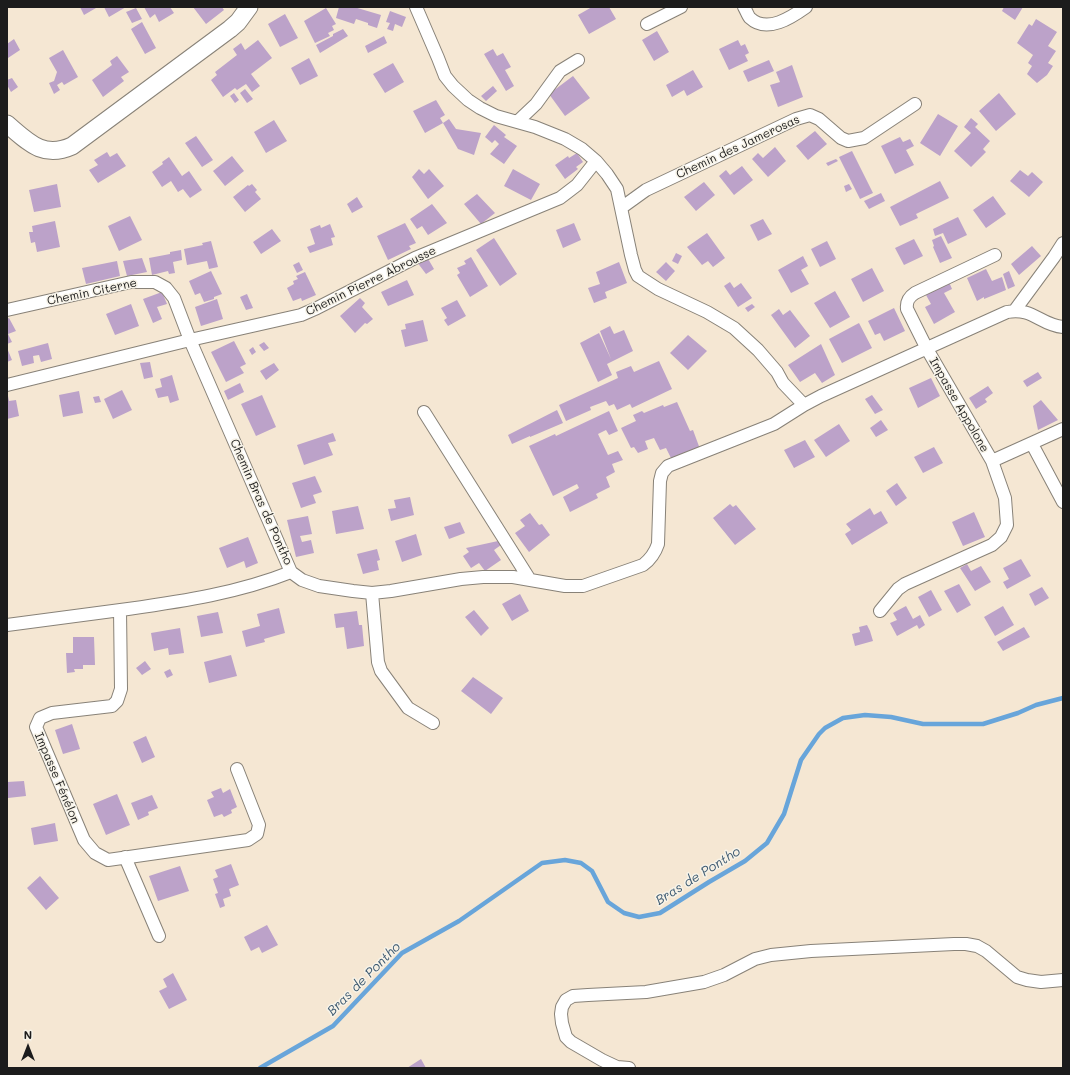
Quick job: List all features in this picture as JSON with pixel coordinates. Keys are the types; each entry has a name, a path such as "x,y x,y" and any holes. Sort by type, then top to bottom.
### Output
{"main road":[{"path":"7,124 33,145 46,150 61,151 72,146 230,29 238,22 249,7"}],"street":[{"path":"416,7 445,76 468,100 496,116 535,127 565,139 582,149 596,160 617,189 633,262 638,276 658,289 707,312 734,328 758,350 777,372 783,383 804,405 1007,312 1015,310 1028,312 1048,324 1063,327"},
{"path":"647,24 681,7"},
{"path":"744,7 750,18 760,24 766,24 784,21 806,7"},
{"path":"517,122 536,104 560,71 578,60"},
{"name":"Chemin des Jamerosas","path":"621,208 646,190 796,119 810,115 819,119 841,138 848,141 864,138 915,104"},
{"name":"Chemin Pierre Abrousse","path":"7,384 284,319 317,308 414,258 560,198 577,185 596,160"},
{"path":"1015,310 1063,243"},
{"path":"927,349 907,309 908,301 911,296 995,255"},
{"name":"Chemin Citerne","path":"7,310 131,282 155,282 166,288 174,298 190,340"},
{"name":"Chemin Bras de Pontho","path":"190,340 291,572 302,580 319,586 353,592 391,592 461,579 483,577 513,577 565,586 583,586 643,565 656,551 658,544 660,481 662,473 668,466 774,424 804,405"},
{"name":"Impasse Appolone","path":"880,611 898,588 992,545 1001,538 1007,525 1005,498 992,461 927,349"},
{"path":"424,412 530,580"},
{"name":"Impasse Appolone","path":"992,461 1063,429"},
{"path":"1032,444 1063,502"},
{"path":"7,625 189,600 241,589 291,572"},
{"path":"372,593 378,662 381,671 408,708 433,723"},
{"name":"Impasse Fénélon","path":"120,610 121,689 117,701 112,706 52,713 40,718 36,727 84,840 95,853 108,860 248,840 258,834 259,825 237,769"},
{"path":"125,857 159,936"},
{"path":"628,1068 617,1067 602,1060 571,1042 566,1037 561,1014 562,1007 566,1000 573,996 646,992 704,982 724,975 755,959 771,955 811,951 954,944 966,944 981,948 1017,977 1041,982 1063,980"}],"building":[{"path":"80,7 95,7 96,8 84,15"},
{"path":"104,7 126,7 109,17"},
{"path":"144,7 170,7 174,13 159,22 155,14 150,18"},
{"path":"193,7 222,7 224,10 206,24"},
{"path":"339,7 354,7 381,15 377,28 356,19 354,24 336,18"},
{"path":"592,7 609,7 616,19 589,34 578,15"},
{"path":"1004,7 1023,7 1015,20 1002,11"},
{"path":"136,8 142,19 132,23 126,12"},
{"path":"326,8 336,24 332,26 334,30 328,33 330,36 315,43 304,21"},
{"path":"390,11 406,17 402,27 395,24 393,31 387,29 390,23 386,22"},
{"path":"285,14 298,38 280,47 268,24"},
{"path":"1036,19 1057,32 1048,46 1056,51 1048,63 1053,66 1047,75 1037,83 1027,74 1032,66 1028,63 1033,55 1017,43 1029,24 1032,26"},
{"path":"142,22 156,48 145,54 131,29"},
{"path":"343,29 348,36 320,53 316,45"},
{"path":"657,31 669,52 654,61 642,40"},
{"path":"384,36 387,43 368,53 365,46"},
{"path":"14,39 20,50 8,58 7,44"},
{"path":"258,40 272,58 251,74 260,86 252,92 246,84 237,90 235,88 223,97 211,80 217,75 215,72 237,55 233,49 241,43 245,50"},
{"path":"738,40 741,46 745,44 749,53 745,55 748,61 729,70 719,49"},
{"path":"493,49 497,56 503,53 511,67 505,70 514,86 506,91 484,54"},
{"path":"63,50 78,77 64,85 62,82 57,85 60,90 54,94 49,83 54,81 57,72 49,58"},
{"path":"117,56 129,72 121,77 124,81 103,97 92,80 112,65 110,61"},
{"path":"309,58 318,76 300,85 291,68"},
{"path":"769,60 774,71 748,82 743,71"},
{"path":"393,63 404,82 385,93 373,74"},
{"path":"792,65 803,97 778,107 770,85 780,82 776,72"},
{"path":"693,70 703,87 687,96 684,90 672,97 666,85"},
{"path":"573,76 590,98 565,116 549,94"},
{"path":"12,78 18,87 11,92 7,85 7,80"},
{"path":"493,86 497,91 486,101 481,96"},
{"path":"245,89 253,99 247,103 240,93"},
{"path":"234,93 239,100 235,103 230,96"},
{"path":"999,93 1016,114 996,131 979,111"},
{"path":"436,100 445,115 440,118 443,123 425,133 413,111"},
{"path":"938,114 958,126 940,156 920,143"},
{"path":"971,118 978,124 975,127 990,141 983,149 986,152 971,167 954,151 971,133 964,127"},
{"path":"449,119 456,129 481,133 474,155 458,149 443,123"},
{"path":"274,120 287,141 266,153 254,132"},
{"path":"494,125 506,135 504,137 517,146 504,164 490,154 499,144 495,140 492,143 485,137"},
{"path":"815,131 827,144 808,160 796,146"},
{"path":"196,136 213,160 202,167 185,143"},
{"path":"900,137 903,142 910,139 914,146 906,150 914,165 895,174 881,146"},
{"path":"775,147 786,161 768,177 752,159 758,153 763,158"},
{"path":"852,151 873,193 860,199 839,157"},
{"path":"107,152 110,157 117,153 126,166 98,183 89,170 98,165 94,160"},
{"path":"577,153 583,162 576,167 578,169 565,179 555,165 568,156 569,158"},
{"path":"232,156 244,171 225,186 213,171"},
{"path":"169,157 182,176 189,171 202,190 190,198 183,189 178,192 171,181 162,187 152,172 163,164 162,162"},
{"path":"836,159 838,161 828,166 826,163"},
{"path":"742,166 753,180 734,195 719,176 726,170 730,175"},
{"path":"419,169 424,174 429,169 444,186 428,199 412,177"},
{"path":"513,169 540,184 531,200 504,186"},
{"path":"1020,170 1028,176 1032,172 1043,182 1029,197 1010,181"},
{"path":"940,181 949,198 916,214 918,218 900,226 890,207"},
{"path":"704,182 715,195 696,211 684,197"},
{"path":"57,184 61,207 34,212 29,190"},
{"path":"252,184 257,190 255,192 261,199 245,212 233,197 248,185 249,186"},
{"path":"849,184 852,189 846,192 844,186"},
{"path":"881,193 885,201 869,209 864,201"},
{"path":"477,194 495,213 481,224 464,204"},
{"path":"993,196 1006,214 986,228 973,210"},
{"path":"357,197 363,207 352,213 347,204"},
{"path":"432,204 447,223 428,235 422,226 417,229 410,219"},
{"path":"130,216 142,240 119,251 108,226"},
{"path":"958,217 967,235 948,244 943,233 935,236 933,229"},
{"path":"763,219 772,234 758,241 750,225"},
{"path":"55,221 60,247 37,252 35,242 31,243 29,232 33,232 32,226"},
{"path":"405,223 416,243 409,246 411,249 388,260 377,236"},
{"path":"574,223 581,240 563,248 556,230"},
{"path":"330,224 335,237 331,238 333,245 310,253 307,247 315,244 310,229 320,225 321,228"},
{"path":"272,229 281,241 261,254 253,242"},
{"path":"707,233 725,258 713,267 708,261 702,265 687,247"},
{"path":"941,236 952,258 940,263 933,247 932,240"},
{"path":"494,238 517,274 500,286 476,250"},
{"path":"914,239 923,256 904,265 895,248"},
{"path":"211,241 218,267 209,269 207,261 187,265 184,249 203,245 202,243"},
{"path":"827,241 836,259 820,267 811,249"},
{"path":"1032,246 1041,256 1019,275 1011,264"},
{"path":"181,250 182,260 173,262 175,273 169,274 168,271 152,275 149,258 170,254 170,252"},
{"path":"676,253 682,256 678,264 672,261"},
{"path":"803,256 808,266 801,270 809,284 791,293 778,270"},
{"path":"427,257 434,269 426,274 417,262"},
{"path":"471,257 488,286 470,297 457,275 460,273 457,268 466,264 464,261"},
{"path":"142,258 147,272 127,276 123,261"},
{"path":"117,261 120,276 86,284 82,268"},
{"path":"299,262 303,270 297,273 293,265"},
{"path":"619,262 627,283 605,292 607,298 594,303 588,288 600,284 596,272"},
{"path":"666,262 675,271 666,281 656,272"},
{"path":"872,268 884,291 863,302 851,279"},
{"path":"986,269 992,281 1002,277 1006,290 984,299 984,297 977,301 967,278"},
{"path":"211,271 222,294 214,297 214,299 204,302 200,293 195,295 189,281"},
{"path":"1009,271 1015,286 1008,289 1003,274"},
{"path":"305,272 316,295 302,301 301,298 293,301 287,288 294,284 293,281 298,279 296,276"},
{"path":"407,280 414,295 388,306 381,292"},
{"path":"730,282 734,288 741,283 752,298 738,307 724,286"},
{"path":"949,282 952,289 944,293 955,312 934,324 925,307 931,304 926,295"},
{"path":"835,291 850,317 830,328 814,303"},
{"path":"162,292 167,304 157,307 162,319 153,323 143,299"},
{"path":"247,294 253,308 246,310 240,297"},
{"path":"360,298 365,303 362,307 373,319 367,324 365,323 355,333 340,316"},
{"path":"217,299 223,319 201,326 195,307"},
{"path":"457,300 466,316 448,326 444,320 447,318 441,308"},
{"path":"131,304 139,326 115,335 106,314"},
{"path":"752,304 755,307 748,312 745,308"},
{"path":"894,308 905,331 884,341 880,333 875,335 868,321"},
{"path":"779,309 783,315 790,310 810,336 795,348 771,315"},
{"path":"9,318 16,331 8,334 12,342 7,344 7,319"},
{"path":"423,320 428,341 405,347 401,330 406,329 405,324"},
{"path":"859,323 872,348 842,363 829,339"},
{"path":"610,326 614,334 624,330 633,351 607,364 612,375 598,382 580,343 599,333 611,359 600,331"},
{"path":"688,335 707,351 688,370 670,353"},
{"path":"234,341 246,364 240,367 244,373 226,382 211,352"},
{"path":"264,342 269,348 264,351 259,345"},
{"path":"48,343 52,359 41,362 39,355 33,356 34,363 22,366 18,351"},
{"path":"821,344 835,375 822,383 815,373 800,382 788,365"},
{"path":"253,347 256,352 252,355 249,350"},
{"path":"7,348 12,360 7,362"},
{"path":"659,361 672,389 632,408 630,404 617,410 614,404 609,406 606,401 590,407 591,410 566,421 559,405 618,378 616,372 631,366 634,372"},
{"path":"150,362 153,377 144,379 140,363"},
{"path":"274,363 279,370 266,380 260,371"},
{"path":"1038,372 1042,378 1027,387 1023,381"},
{"path":"172,375 179,400 170,403 168,396 158,398 155,389 162,387 160,379"},
{"path":"931,378 940,396 918,408 909,388"},
{"path":"240,383 244,392 228,400 224,391"},
{"path":"988,386 993,393 985,399 987,402 976,409 969,398"},
{"path":"122,390 132,410 113,419 104,399"},
{"path":"79,391 83,413 63,417 59,395"},
{"path":"262,395 276,427 256,436 241,404"},
{"path":"872,395 883,410 875,414 865,399"},
{"path":"8,396 9,401 16,400 19,416 7,419"},
{"path":"99,396 101,402 95,403 93,397"},
{"path":"1041,400 1058,420 1038,430 1033,406"},
{"path":"677,402 690,431 693,430 700,449 672,460 666,448 660,450 654,438 645,441 648,449 638,453 634,447 631,448 621,428 636,421 633,415 642,411 644,413 663,405 664,407"},
{"path":"557,410 563,423 512,444 508,435"},
{"path":"609,411 618,431 609,435 606,430 598,434 608,455 618,451 623,460 612,464 615,472 606,477 610,487 596,494 598,498 570,512 563,497 579,488 577,484 553,496 529,446 555,434 556,436"},
{"path":"881,420 888,430 876,437 870,428"},
{"path":"839,424 850,441 826,457 814,440"},
{"path":"333,433 336,441 328,443 333,455 304,465 297,445"},
{"path":"805,440 815,457 794,468 784,450"},
{"path":"934,447 943,463 923,473 914,457"},
{"path":"315,476 322,492 313,495 316,503 301,508 292,483"},
{"path":"897,483 907,498 896,506 886,491"},
{"path":"410,497 414,515 391,521 388,509 396,508 394,500"},
{"path":"730,504 733,507 736,505 756,529 735,545 713,518"},
{"path":"358,506 364,529 336,534 332,511"},
{"path":"870,508 874,515 881,511 888,523 852,545 845,534 851,530 846,524"},
{"path":"974,512 985,537 963,546 952,522"},
{"path":"530,513 539,525 542,524 550,535 529,552 515,533 525,526 520,520"},
{"path":"308,516 312,534 300,536 302,542 311,540 314,553 296,557 287,520"},
{"path":"460,522 465,533 449,539 444,527"},
{"path":"416,534 422,555 402,562 395,541"},
{"path":"248,537 258,563 246,568 244,561 227,568 219,548"},
{"path":"498,541 501,545 494,550 501,560 485,571 479,563 471,568 463,556 469,552 466,548"},
{"path":"377,549 380,560 377,561 379,570 363,574 357,554"},
{"path":"1021,559 1031,576 1007,589 1003,582 1009,579 1003,568"},
{"path":"967,564 971,571 981,566 991,582 975,591 960,568"},
{"path":"959,584 971,605 957,613 944,591"},
{"path":"1042,587 1049,598 1035,606 1029,594"},
{"path":"931,590 942,610 929,617 918,597"},
{"path":"520,594 529,611 512,621 502,604"},
{"path":"906,606 913,619 920,615 925,625 919,629 917,625 897,636 890,623 897,620 893,613"},
{"path":"1003,606 1014,625 995,636 984,617"},
{"path":"279,608 285,633 264,639 265,642 246,647 242,631 260,626 257,614"},
{"path":"474,610 489,628 481,636 465,617"},
{"path":"357,611 359,625 362,625 364,646 347,649 344,627 336,628 334,614"},
{"path":"218,612 223,633 201,637 197,616"},
{"path":"867,625 873,641 855,646 852,634 860,632 859,627"},
{"path":"1024,627 1030,637 1003,651 997,642"},
{"path":"180,628 184,653 169,655 168,648 154,651 151,633"},
{"path":"73,637 94,637 95,665 83,665 83,669 74,669 75,672 67,673 66,653 73,653"},
{"path":"231,655 237,676 209,683 204,662"},
{"path":"145,661 151,669 142,675 136,668"},
{"path":"170,669 173,675 167,678 164,672"},
{"path":"473,677 503,698 491,714 461,691"},
{"path":"72,724 80,749 63,754 55,730"},
{"path":"146,736 155,757 142,763 133,742"},
{"path":"24,781 26,796 8,798 7,782"},
{"path":"221,788 223,793 230,789 237,807 231,810 232,813 224,817 222,814 214,817 207,800 214,797 211,792"},
{"path":"117,794 130,825 106,835 93,804"},
{"path":"152,795 158,808 148,812 149,815 138,820 131,803"},
{"path":"55,823 58,841 34,845 31,828"},
{"path":"231,864 239,885 229,889 231,896 223,899 225,906 220,908 215,894 218,893 213,879 218,877 215,870"},
{"path":"180,866 189,891 158,901 149,876"},
{"path":"40,876 59,898 46,910 27,888"},
{"path":"267,925 278,945 262,953 259,947 251,951 244,937"},
{"path":"173,973 187,1000 169,1009 159,991 167,987 163,979"},
{"path":"421,1059 426,1068 407,1068"}],"waterway":[{"name":"Bras de Pontho","path":"260,1068 333,1026 402,953 459,921 542,863 565,860 581,863 592,871 608,902 624,913 639,917 660,913 745,861 767,843 784,814 801,760 819,734 825,728 843,718 865,715 891,717 923,724 983,724 1018,713 1036,705 1063,698"}]}
